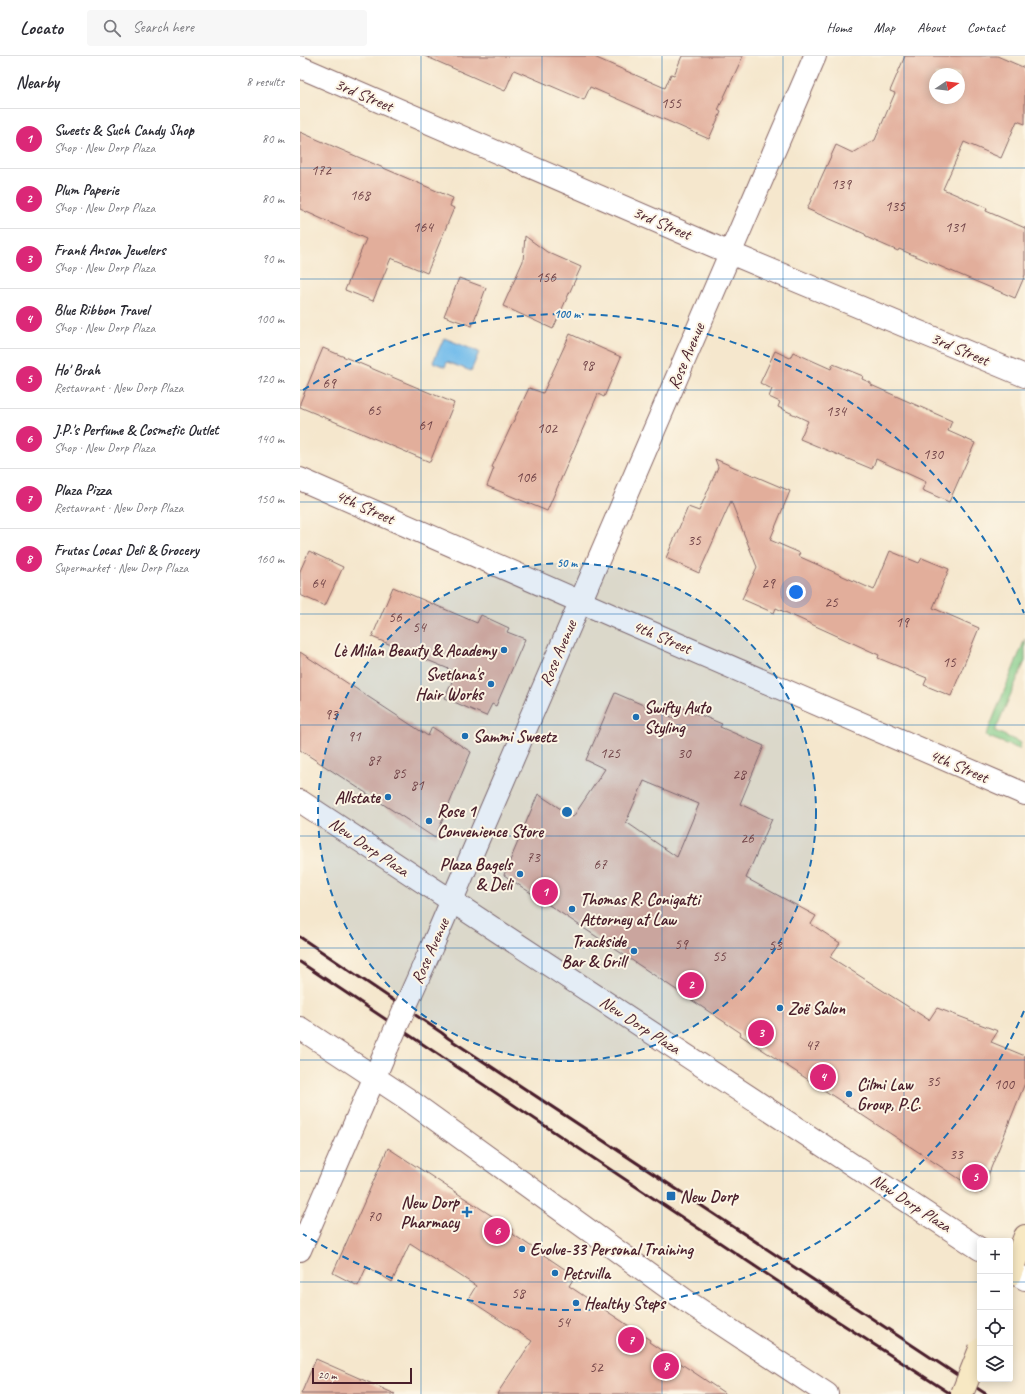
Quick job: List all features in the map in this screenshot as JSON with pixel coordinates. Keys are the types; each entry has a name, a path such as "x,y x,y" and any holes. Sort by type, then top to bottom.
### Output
{"street":[{"name":"Rose Avenue","path":"300,1250 376,1078 388,1046 452,901 815,56"},
{"name":"3rd Street","path":"300,67 730,253 1025,376"},
{"name":"4th Street","path":"300,479 1025,794"},
{"name":"New Dorp Plaza","path":"300,801 977,1247"},
{"path":"300,1028 376,1078 685,1300 827,1394"},
{"path":"1014,1274 1025,1236"},
{"path":"962,1394 977,1356"}],"green space":[{"path":"1025,639 1025,661 995,731 1021,743 1019,749 986,736"}],"water":[{"path":"444,338 479,352 471,371 447,362 445,367 433,362"}],"building":[{"path":"425,56 592,56 665,88 671,74 674,75 682,56 743,56 718,110 721,112 709,139 590,87 584,100 514,70 505,91"},
{"path":"905,56 997,56 1025,68 1025,124 1017,121 1001,158 964,142 943,189 987,208 986,211 1025,228 1025,275 1015,298 899,249 898,251 866,237 865,234 807,209 836,145 853,153 875,140 895,93 890,91"},
{"path":"300,132 453,198 450,206 454,208 427,273 391,258 373,301 345,290 366,239 300,209"},
{"path":"525,236 547,252 581,267 553,329 503,306 523,261"},
{"path":"459,278 486,288 472,326 444,316"},
{"path":"570,334 621,357 604,397 598,394 547,511 487,486 494,468 492,467 529,388 543,393"},
{"path":"323,348 454,403 430,462 300,407 300,403"},
{"path":"775,351 790,358 793,352 831,369 833,364 863,376 862,379 871,383 871,385 952,421 948,431 975,443 949,502 922,490 926,482 876,459 872,469 800,439 808,421 778,407 780,402 769,397 772,389 760,383"},
{"path":"715,459 790,491 770,540 800,553 798,556 874,590 890,551 919,563 922,558 949,569 933,608 979,628 951,696 924,685 927,678 878,658 879,655 776,608 774,613 742,599 757,567 731,501 699,573 666,558 688,507 699,511 718,467"},
{"path":"309,551 343,567 325,606 300,595 300,571"},
{"path":"393,587 477,623 481,615 509,628 507,632 525,639 496,706 492,704 486,716 445,698 456,672 372,637"},
{"path":"300,652 428,736 432,727 471,752 435,838 300,750"},
{"path":"615,693 674,718 679,706 722,724 720,727 764,746 740,804 772,819 746,878 816,916 811,924 840,943 830,957 929,1020 937,1008 998,1031 991,1042 1025,1056 1025,1083 981,1193 740,1035 741,1033 504,875 538,794 573,817 605,769 586,760","holes":["644,781 699,804 677,857 626,822"]},
{"path":"388,1148 512,1229 511,1233 575,1276 569,1286 650,1340 649,1342 726,1394 497,1394 532,1341 468,1299 476,1286 410,1243 392,1282 367,1266 358,1286 333,1273"},
{"path":"316,1359 395,1394 301,1394"}],"railway":[{"path":"300,937 448,1038 986,1394"},
{"path":"300,962 825,1313 951,1394"}],"place":[{"name":"Lè Milan Beauty & Academy","path":"504,650"},
{"name":"Svetlana's Hair Works","path":"491,684"},
{"name":"Swifty Auto Styling","path":"636,717"},
{"name":"Sammi Sweetz","path":"465,736"},
{"name":"Allstate","path":"388,797"},
{"name":"Rose 1 Convenience Store","path":"429,821"},
{"name":"Plaza Bagels & Deli","path":"520,874"},
{"name":"Sweets & Such Candy Shop","path":"545,892"},
{"name":"Thomas R. Conigatti Attorney at Law","path":"572,909"},
{"name":"Trackside Bar & Grill","path":"634,951"},
{"name":"Plum Paperie","path":"691,985"},
{"name":"Zoë Salon","path":"780,1008"},
{"name":"Frank Anson Jewelers","path":"761,1033"},
{"name":"Blue Ribbon Travel","path":"823,1077"},
{"name":"Cilmi Law Group, P.C.","path":"849,1094"},
{"name":"Ho' Brah","path":"975,1177"},
{"name":"New Dorp","path":"671,1196"},
{"name":"New Dorp Pharmacy","path":"467,1212"},
{"name":"J.P.'s Perfume & Cosmetic Outlet","path":"497,1231"},
{"name":"Evolve-33 Personal Training","path":"522,1249"},
{"name":"Petsvilla","path":"555,1273"},
{"name":"Healthy Steps","path":"576,1303"},
{"name":"Plaza Pizza","path":"631,1340"},
{"name":"Frutas Locas Deli & Grocery","path":"666,1366"}]}
